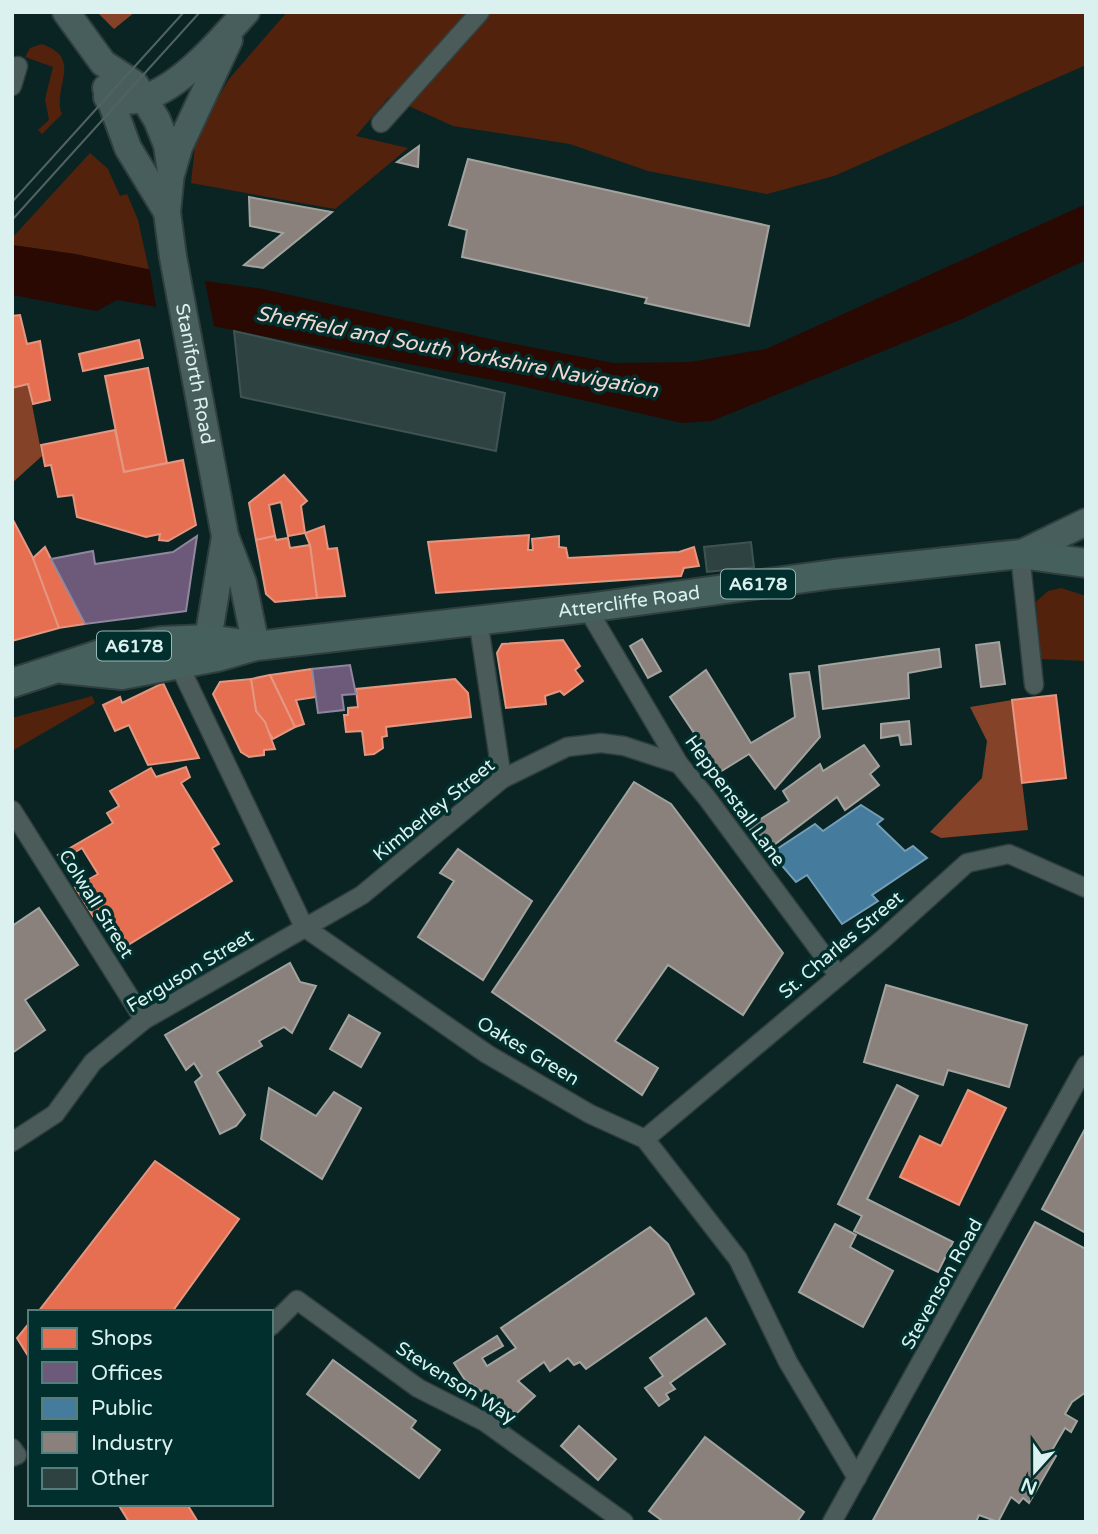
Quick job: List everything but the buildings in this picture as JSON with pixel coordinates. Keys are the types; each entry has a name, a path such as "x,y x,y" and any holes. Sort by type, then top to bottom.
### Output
{"main road":[{"name":"Staniforth Road","path":"66,12 103,63 127,76 146,99 167,145 162,178 173,257 225,537 243,583 256,646"},
{"path":"107,97 132,103 146,99 198,62 242,17"},
{"path":"162,178 242,17"},
{"name":"Staniforth Road","path":"103,63 107,97 128,148 162,178"},
{"path":"1020,554 1086,522"},
{"name":"Staniforth Road","path":"213,648 225,537"},
{"name":"Attercliffe Road","path":"12,683 116,649 176,639 213,648 256,646 587,608 834,573 1020,554 1086,563"},
{"name":"Attercliffe Road","path":"63,668 121,675 179,665 213,648"}],"street":[{"path":"381,123 480,12"},
{"path":"12,86 18,66"},
{"path":"1020,554 1034,685"},
{"name":"Heppenstall Lane","path":"587,608 679,764 708,798 838,975"},
{"path":"478,619 502,779"},
{"name":"Oakes Green","path":"179,665 234,787 304,927 487,1054 590,1114 645,1139 738,1259 788,1362 857,1478"},
{"name":"Kimberley Street","path":"304,927 362,895 502,779 543,758 579,745 601,743 624,746 679,764"},
{"name":"Colwall Street","path":"12,810 144,1020"},
{"name":"St. Charles Street","path":"645,1139 967,863 1009,855 1086,888"},
{"name":"Ferguson Street","path":"12,1142 55,1114 93,1062 144,1020 304,927"},
{"name":"Stevenson Road","path":"832,1522 1086,1065"},
{"name":"Stevenson Way","path":"273,1324 297,1300 418,1388 485,1422 624,1522"}],"shaded area":[{"path":"97,12 135,12 114,29"},
{"path":"287,12 1086,12 1086,65 834,176 767,194 648,171 570,144 453,126 389,97 356,136 408,148 335,209 191,183 196,136 229,79"},
{"path":"42,44 55,50 61,57 64,74 60,104 62,114 42,134 38,130 49,120 45,99 53,67 25,57 30,48"},
{"path":"90,153 108,169 120,196 127,194 138,220 149,270 75,254 12,245 12,238"},
{"path":"28,384 42,456 12,483 12,388"},
{"path":"1061,588 1086,596 1086,661 1041,659 1036,602 1048,591"},
{"path":"92,696 95,703 12,751 12,718"},
{"path":"1012,700 1028,830 941,838 930,832 982,778 987,741 970,707"}],"water":[{"name":"Sheffield and South Yorkshire Navigation","path":"1086,204 1086,260 962,319 712,421 682,423 512,384 217,327 152,306 117,300 97,311 12,295 12,245 75,254 205,281 263,289 499,341 614,363 690,362 766,349"}],"pier":[{"path":"149,266 204,277 215,330 157,312"}],"tram line":[{"path":"12,202 184,12"},
{"path":"12,220 200,12"}]}
